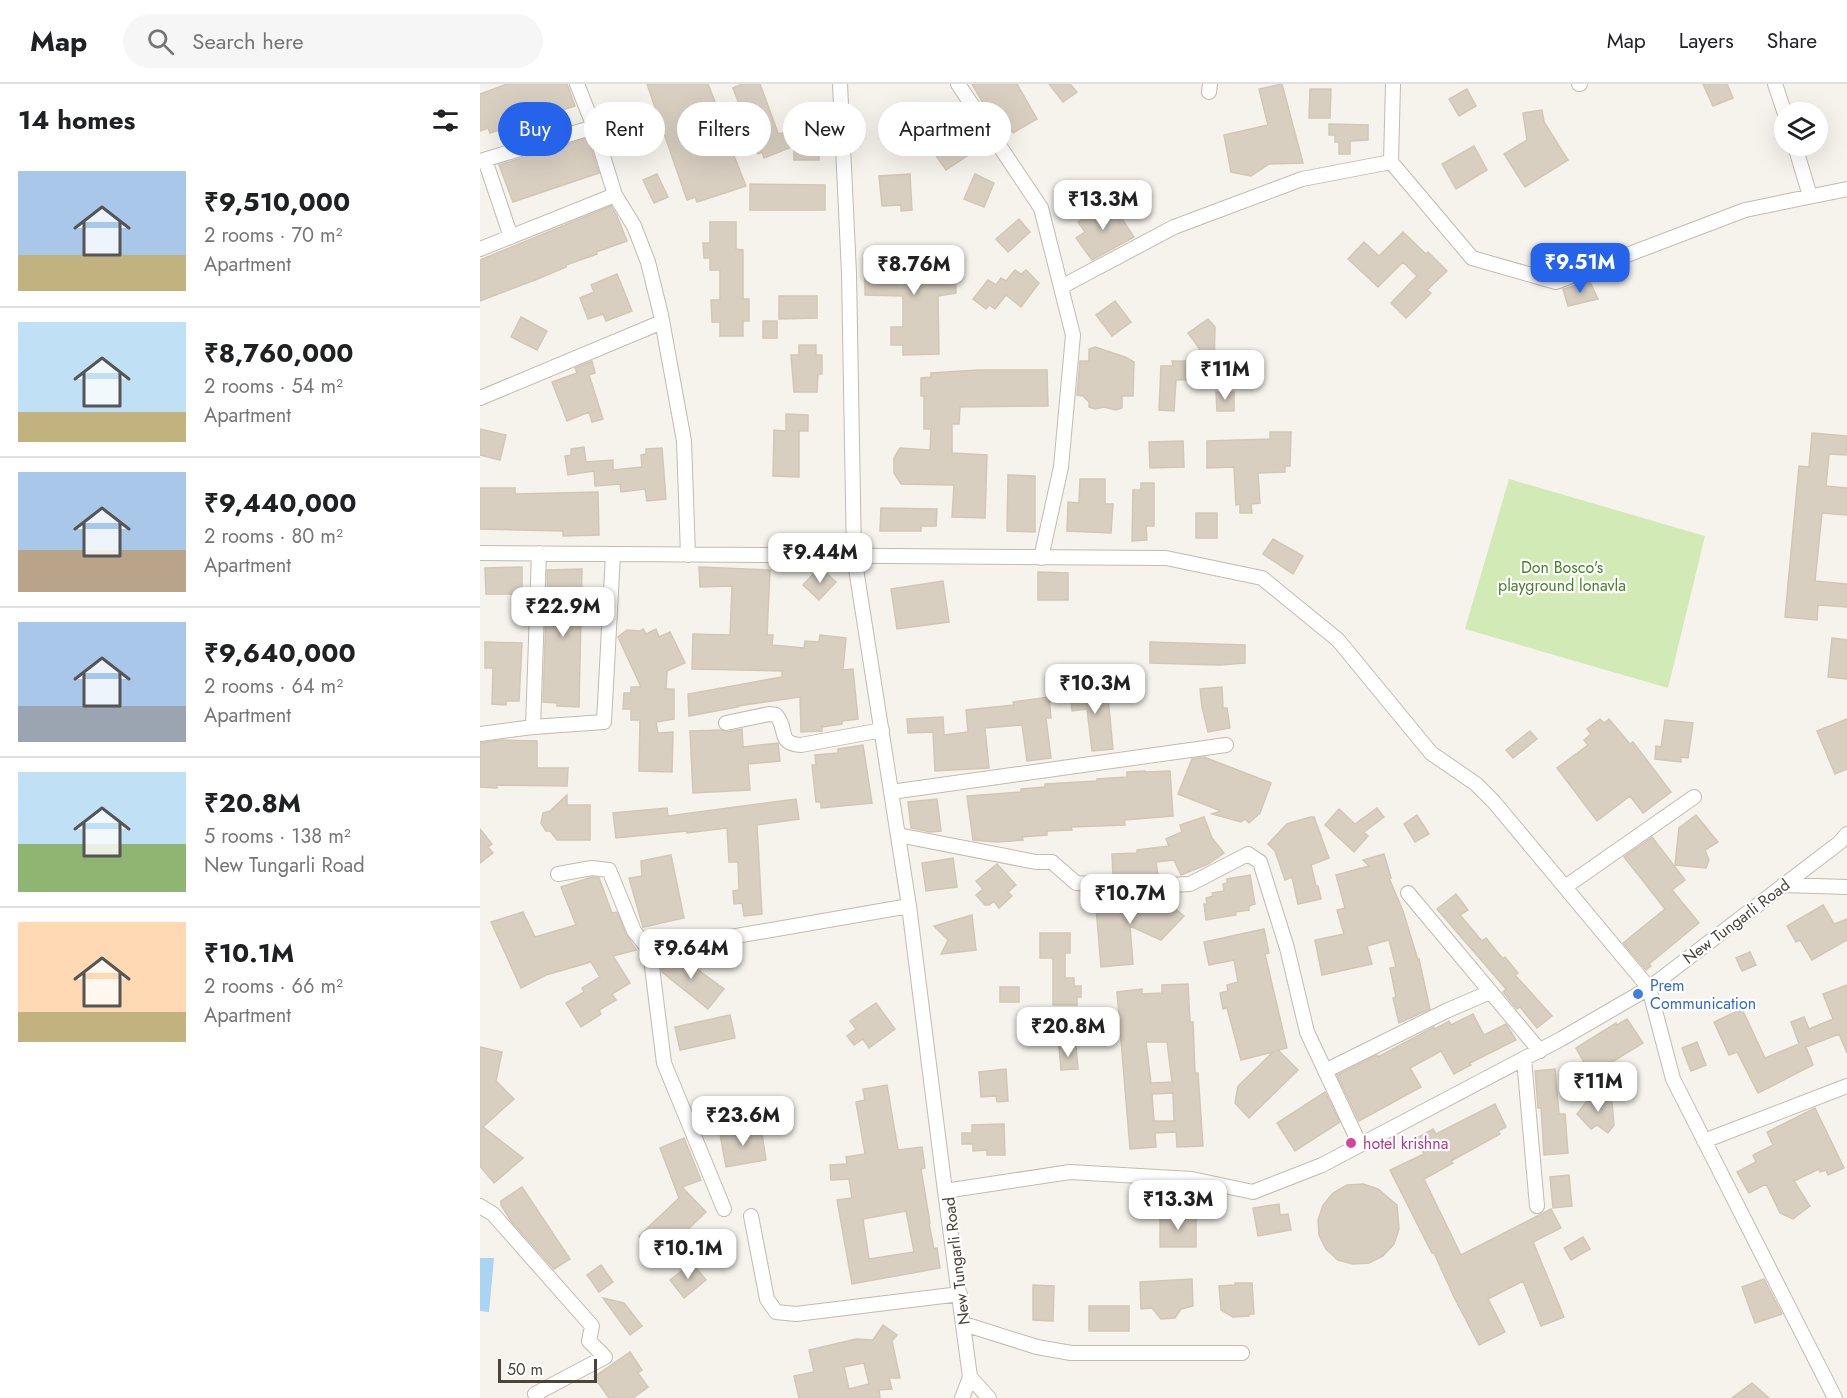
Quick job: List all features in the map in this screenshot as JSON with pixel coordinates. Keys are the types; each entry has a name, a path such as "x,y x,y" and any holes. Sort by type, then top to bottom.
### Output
{"street":[{"path":"577,84 584,102"},
{"path":"840,84 849,273 854,556 909,906 945,1191"},
{"path":"958,84 1041,208 1074,335 1061,467 1041,558"},
{"path":"1394,84 1391,162 1472,258 1556,282 1744,210 1847,189"},
{"path":"1775,84 1781,102"},
{"path":"511,237 483,160 584,130"},
{"path":"603,156 615,195 634,226 648,262 662,322 684,441 688,555"},
{"path":"1798,156 1810,196"},
{"path":"1061,287 1174,227 1302,179 1391,162"},
{"path":"480,249 615,195"},
{"path":"480,398 662,322"},
{"path":"480,553 1166,558 1262,578 1338,640 1431,753 1476,784 1494,802 1648,988 1673,1079 1835,1398"},
{"path":"533,727 539,553"},
{"path":"480,734 533,727 604,722 613,554"},
{"path":"726,723 769,714 776,715 786,741 801,746 882,730"},
{"path":"891,792 1226,745"},
{"path":"1565,887 1694,796"},
{"name":"New Tungarli Road","path":"962,1398 970,1377 945,1191 1070,1172 1192,1179 1253,1192 1322,1165 1540,1051 1648,988 1839,843 1847,834"},
{"path":"898,835 1052,862 1076,883 1131,887 1190,884 1248,854 1260,861 1287,948 1307,1032 1360,1145"},
{"path":"558,874 592,868 609,870 634,931 650,951 664,1063 724,1209"},
{"path":"1783,885 1847,887"},
{"path":"1408,893 1540,1051"},
{"path":"650,951 909,906"},
{"path":"1325,1071 1446,1011 1490,992"},
{"path":"1524,1059 1537,1206"},
{"path":"1704,1141 1847,1086"},
{"path":"480,1206 493,1214 592,1326 589,1341 605,1357 535,1394 537,1398"},
{"path":"751,1216 767,1299 776,1312 796,1314 960,1294"},
{"path":"964,1324 1037,1347 1071,1353 1242,1353"},
{"path":"970,1377 989,1398"}],"green space":[{"name":"Don Bosco's playground lonavla","path":"1509,479 1705,536 1668,688 1465,629"}],"water":[{"path":"480,1258 494,1258 489,1312 480,1311"}],"building":[{"path":"507,84 567,84 575,106 572,107 572,102 498,102 498,130 490,133 488,128 480,131 480,94"},
{"path":"647,84 708,84 715,102 677,102 677,156 734,156 746,186 697,202 695,197 687,200 665,136 665,102 653,102"},
{"path":"742,84 760,84 767,102 738,102 733,88"},
{"path":"972,84 1017,84 1037,119 1013,133 1011,102 982,102"},
{"path":"1049,84 1070,84 1077,92 1063,102"},
{"path":"1282,84 1303,163 1269,164 1251,176 1231,172 1224,135 1268,125 1259,89"},
{"path":"1703,84 1727,84 1733,98 1713,106"},
{"path":"1310,89 1331,89 1330,118 1309,118"},
{"path":"1467,89 1476,106 1459,116 1449,99"},
{"path":"1542,110 1544,122 1568,160 1525,187 1504,154 1527,140 1523,113"},
{"path":"771,114 778,133 783,133 783,150 771,155"},
{"path":"1329,124 1368,125 1368,140 1350,141 1350,154 1339,154 1339,142 1335,142 1335,135 1329,135"},
{"path":"584,139 584,156 594,156 599,173 513,202 499,165 529,156 572,156 572,143"},
{"path":"1474,146 1487,170 1456,189 1442,164"},
{"path":"794,156 819,156 819,160 794,160"},
{"path":"936,156 967,156 946,170"},
{"path":"657,174 668,197 654,203 643,180"},
{"path":"910,174 912,210 901,211 901,205 882,206 879,176"},
{"path":"975,174 994,183 984,207 964,199"},
{"path":"750,184 825,185 825,210 750,210"},
{"path":"1110,201 1134,237 1092,260 1076,238 1085,232 1078,222"},
{"path":"611,206 627,241 480,301 480,260"},
{"path":"1019,219 1030,232 1008,252 996,239"},
{"path":"710,222 736,222 736,249 743,250 743,299 749,299 749,321 743,321 743,336 720,336 720,322 712,322 711,300 720,300 720,270 710,270 710,258 704,258 703,243 710,243"},
{"path":"1403,232 1447,271 1427,290 1431,293 1406,318 1391,303 1417,276 1403,262 1378,287 1348,259 1364,242 1379,256"},
{"path":"955,254 956,293 938,296 939,354 903,355 903,345 891,345 891,327 903,327 903,296 865,295 865,265 869,265 869,258"},
{"path":"1015,270 1021,274 1026,270 1039,283 1021,307 1006,295 995,309 989,305 986,309 973,299 988,280 996,285 1001,278 1006,281"},
{"path":"617,274 632,311 606,321 603,314 588,319 580,298 594,292 591,285"},
{"path":"1590,282 1598,299 1568,306 1563,289"},
{"path":"779,296 817,296 817,318 779,319"},
{"path":"1115,301 1131,322 1112,336 1096,315"},
{"path":"521,317 547,331 537,350 511,337"},
{"path":"1208,319 1215,327 1214,366 1211,365 1211,379 1176,380 1174,411 1159,410 1161,366 1173,366 1172,361 1198,361 1199,348 1188,333"},
{"path":"763,321 777,321 777,338 763,338"},
{"path":"799,345 816,345 816,355 822,355 822,374 818,374 817,392 794,392 791,355 799,355"},
{"path":"1095,347 1134,362 1133,396 1122,396 1122,408 1095,409 1089,407 1089,402 1083,396 1077,395 1080,361 1089,361 1089,349"},
{"path":"592,361 595,373 589,375 603,419 592,422 589,412 567,421 552,382 577,373 575,368"},
{"path":"1047,370 1048,406 960,407 959,424 952,424 952,453 987,455 985,518 952,517 954,485 901,484 894,473 894,458 900,448 930,450 931,429 924,429 924,396 921,396 921,378 931,377 931,373"},
{"path":"1216,392 1234,392 1234,411 1217,411"},
{"path":"786,414 808,415 808,431 799,431 799,477 773,476 774,430 786,431"},
{"path":"480,429 506,435 500,460 480,455"},
{"path":"1270,432 1291,432 1290,466 1285,466 1285,472 1258,473 1260,503 1251,504 1252,513 1240,513 1240,504 1236,505 1234,467 1207,468 1207,441 1270,439"},
{"path":"1812,433 1847,436 1846,455 1829,454 1826,486 1847,488 1847,515 1822,513 1815,581 1847,584 1847,607 1818,605 1817,620 1785,617 1799,466 1809,467"},
{"path":"1183,441 1184,467 1150,468 1149,442"},
{"path":"584,447 586,462 613,460 613,470 642,467 641,455 646,454 646,449 662,448 666,499 647,501 645,489 621,492 620,484 595,486 594,471 568,475 565,456 571,455 571,449"},
{"path":"1008,475 1035,476 1035,532 1007,531"},
{"path":"1080,479 1105,479 1105,504 1113,504 1111,533 1067,531 1068,502 1079,503"},
{"path":"1141,483 1154,483 1154,526 1146,526 1147,540 1132,541 1133,490 1141,490"},
{"path":"480,488 515,488 515,494 598,492 599,535 563,536 563,531 480,529"},
{"path":"881,508 937,509 936,526 921,526 921,531 880,531"},
{"path":"1196,513 1217,513 1217,538 1196,538"},
{"path":"1273,539 1303,556 1293,574 1263,554"},
{"path":"522,567 522,594 486,594 485,568"},
{"path":"699,567 770,570 767,635 773,635 772,645 804,648 805,641 819,642 820,635 846,638 843,670 853,669 858,719 822,727 822,731 801,732 800,697 689,716 688,694 782,677 782,671 692,669 693,634 730,635 732,586 700,587"},
{"path":"820,567 836,582 819,600 803,585"},
{"path":"582,569 579,707 557,706 557,703 543,702 546,611 548,611 547,570"},
{"path":"1038,572 1068,573 1068,600 1038,600"},
{"path":"943,581 949,622 897,629 891,589"},
{"path":"643,629 646,634 656,629 659,637 670,632 685,663 667,671 666,689 674,689 674,719 656,722 658,733 673,732 672,772 639,771 640,720 631,720 631,709 623,709 624,693 631,693 631,687 641,687 618,637 627,630 640,631"},
{"path":"1832,638 1847,640 1847,679 1828,677"},
{"path":"485,642 522,643 519,701 506,701 506,705 492,704 493,668 485,668"},
{"path":"1150,642 1245,645 1245,663 1220,665 1150,663"},
{"path":"1107,687 1113,749 1092,751 1087,709 1072,711 1070,691"},
{"path":"1222,687 1223,708 1227,708 1230,728 1208,732 1200,689"},
{"path":"1049,697 1051,718 1046,718 1051,758 1027,761 1022,725 985,728 989,768 935,771 933,732 908,733 907,719 943,717 944,735 968,732 966,710 1014,705 1013,702"},
{"path":"1600,719 1604,723 1609,719 1630,744 1633,742 1671,792 1643,813 1630,796 1597,821 1557,768 1588,745 1584,740 1591,734 1587,729"},
{"path":"1847,719 1847,769 1835,774 1817,731"},
{"path":"1665,720 1693,723 1688,758 1681,757 1681,762 1655,759 1656,746 1661,747"},
{"path":"742,729 743,747 778,743 780,761 748,764 750,790 693,793 690,731 720,730 727,732"},
{"path":"1530,731 1537,739 1513,758 1506,750"},
{"path":"500,740 537,741 537,768 568,768 567,786 497,785 497,788 480,787 480,743"},
{"path":"863,745 872,803 821,808 821,802 816,802 812,765 816,765 815,755 838,753 838,749"},
{"path":"1204,757 1271,783 1260,813 1249,823 1245,819 1241,822 1212,814 1221,811 1178,794 1192,759"},
{"path":"1170,771 1173,816 1124,820 1125,825 1071,827 1072,830 1047,831 1047,835 1022,837 1023,840 997,842 973,840 967,796 1021,792 1021,789 1045,787 1045,784 1097,781 1097,779 1127,777 1127,772"},
{"path":"567,795 567,805 590,805 590,840 557,840 550,831 546,831 541,823 543,813 550,811"},
{"path":"796,799 799,819 757,825 762,914 744,916 742,903 734,904 733,891 739,890 738,862 729,862 727,828 616,838 613,813 667,808 668,816"},
{"path":"937,799 941,831 930,832 911,828 908,802"},
{"path":"1377,808 1384,817 1364,832 1368,836 1354,852 1325,825 1339,809 1355,824"},
{"path":"1417,815 1429,834 1415,842 1404,824"},
{"path":"1696,815 1718,842 1705,850 1709,860 1706,868 1675,865 1679,828"},
{"path":"1204,817 1212,838 1224,853 1208,864 1181,875 1174,860 1156,862 1158,876 1113,877 1112,854 1137,853 1137,850 1169,846 1166,839 1182,832 1180,825"},
{"path":"1314,817 1329,858 1311,865 1321,899 1298,904 1292,877 1285,880 1275,851 1268,844 1287,824"},
{"path":"480,829 492,844 488,847 493,853 480,863"},
{"path":"1652,837 1685,880 1672,890 1699,923 1649,964 1651,966 1646,970 1623,943 1665,909 1624,857"},
{"path":"1384,854 1391,878 1389,878 1419,959 1430,1009 1399,1023 1393,998 1396,997 1390,968 1396,967 1389,940 1367,946 1372,964 1322,975 1315,940 1344,934 1337,910 1345,908 1336,875 1369,866 1363,860"},
{"path":"671,855 684,918 643,927 629,878 642,876 641,861"},
{"path":"953,858 957,887 926,891 922,863"},
{"path":"997,864 1016,885 1008,892 1012,896 999,908 994,901 985,905 976,895 983,889 976,881"},
{"path":"1250,875 1255,904 1249,906 1249,910 1235,912 1236,915 1206,920 1204,904 1207,904 1206,898 1213,896 1212,893 1224,891 1223,884 1227,883 1227,879"},
{"path":"592,877 599,878 612,913 617,912 636,950 613,956 630,983 612,994 616,1000 599,1010 601,1014 581,1027 566,1003 584,992 582,988 600,977 591,962 546,975 521,988 491,922 523,912 535,937 576,925 561,887"},
{"path":"1456,894 1468,910 1460,915 1482,941 1486,938 1503,959 1505,957 1518,973 1515,975 1552,1016 1537,1028 1520,1007 1517,1009 1503,992 1506,989 1437,909"},
{"path":"1095,895 1127,896 1129,922 1152,895 1159,895 1184,916 1161,940 1130,926 1133,964 1101,967"},
{"path":"1823,905 1834,924 1847,919 1847,940 1812,960 1800,940 1796,942 1787,926"},
{"path":"972,915 976,950 941,954 948,940 934,926"},
{"path":"1264,929 1269,953 1265,954 1287,1048 1278,1050 1298,1070 1249,1118 1235,1103 1238,1086 1273,1052 1241,1060 1227,1008 1223,1009 1220,993 1228,991 1227,985 1238,982 1234,960 1209,965 1204,942"},
{"path":"1040,933 1070,933 1070,953 1065,953 1065,978 1074,978 1074,986 1081,986 1081,997 1077,997 1077,1005 1053,1005 1053,958 1040,958"},
{"path":"1750,952 1756,965 1742,971 1736,958"},
{"path":"678,955 724,989 708,1009 662,972 661,963 665,957"},
{"path":"1188,984 1203,1146 1177,1147 1176,1132 1155,1133 1156,1147 1130,1149 1117,992 1142,989 1142,994 1162,993 1162,985","holes":["1146,1042 1167,1042 1172,1082 1151,1083","1173,1093 1174,1121 1154,1121 1152,1094"]},
{"path":"1847,985 1847,1053 1839,1034 1806,1047 1813,1065 1758,1093 1737,1052 1729,1055 1714,1022 1742,1009 1765,1058 1799,1044 1791,1022 1804,1017 1809,1029 1833,1019 1823,994"},
{"path":"1000,987 1019,987 1019,1002 1000,1002"},
{"path":"876,1003 895,1029 869,1048 863,1039 854,1045 847,1036 856,1029 850,1021"},
{"path":"1473,1014 1484,1035 1506,1024 1516,1040 1470,1063 1471,1065 1454,1074 1441,1051 1410,1068 1421,1087 1359,1121 1337,1075 1377,1055 1378,1057 1434,1027 1435,1029 1449,1021 1451,1025"},
{"path":"730,1015 735,1038 680,1050 675,1027"},
{"path":"1627,1019 1643,1043 1591,1075 1576,1048 1616,1023 1617,1025"},
{"path":"1697,1042 1706,1065 1691,1071 1682,1048"},
{"path":"1076,1046 1078,1069 1061,1070 1059,1047"},
{"path":"480,1047 502,1052 496,1081 514,1099 483,1127 523,1158 494,1183 480,1166"},
{"path":"1006,1069 1008,1101 997,1102 996,1096 981,1097 979,1072"},
{"path":"1555,1069 1559,1114 1565,1114 1568,1153 1544,1155 1541,1108 1538,1108 1535,1071"},
{"path":"887,1085 898,1150 922,1147 925,1168 921,1169 929,1223 934,1249 937,1248 940,1268 852,1284 837,1200 852,1198 849,1179 831,1180 830,1165 847,1164 846,1157 865,1154 856,1102 865,1100 863,1089","holes":["906,1211 914,1252 869,1259 863,1219"]},
{"path":"1325,1092 1340,1122 1295,1151 1277,1123"},
{"path":"1593,1093 1602,1100 1604,1097 1612,1103 1614,1125 1608,1133 1597,1125 1591,1129 1577,1114"},
{"path":"1495,1104 1506,1127 1498,1131 1500,1134 1424,1179 1461,1255 1551,1209 1561,1228 1533,1242 1564,1317 1541,1326 1523,1281 1488,1299 1505,1332 1479,1345 1390,1170 1424,1154 1415,1139 1433,1129 1436,1134"},
{"path":"1815,1108 1844,1168 1828,1175 1826,1170 1820,1172 1819,1169 1794,1181 1810,1206 1793,1219 1780,1213 1766,1184 1749,1193 1737,1172 1756,1162 1753,1155 1773,1145 1767,1132"},
{"path":"1004,1124 1005,1155 987,1155 987,1150 973,1151 973,1144 962,1144 962,1133 972,1133 972,1125"},
{"path":"761,1127 766,1160 726,1167 720,1134"},
{"path":"684,1138 701,1180 682,1187 706,1212 659,1257 639,1236 679,1198 660,1148"},
{"path":"1569,1175 1572,1206 1553,1208 1550,1177"},
{"path":"1363,1184 1378,1189 1397,1205 1399,1229 1394,1244 1383,1256 1369,1263 1353,1264 1338,1260 1326,1249 1319,1235 1318,1220 1323,1205 1333,1193 1347,1185"},
{"path":"522,1187 570,1259 554,1269 511,1221 501,1205 501,1201"},
{"path":"1279,1204 1280,1215 1288,1214 1291,1230 1258,1236 1253,1208"},
{"path":"1160,1215 1196,1215 1196,1247 1160,1247"},
{"path":"1583,1237 1590,1249 1571,1260 1564,1248"},
{"path":"692,1263 706,1280 684,1298 670,1280"},
{"path":"601,1265 613,1282 599,1292 587,1275"},
{"path":"1192,1279 1193,1306 1181,1309 1175,1318 1161,1319 1152,1308 1141,1309 1140,1282"},
{"path":"1764,1279 1782,1314 1755,1323 1742,1287"},
{"path":"1235,1283 1252,1283 1254,1314 1233,1317 1221,1310 1219,1286 1235,1285"},
{"path":"1033,1285 1054,1286 1053,1321 1033,1320"},
{"path":"603,1298 624,1303 642,1326 630,1335"},
{"path":"1089,1306 1129,1306 1129,1331 1089,1331"},
{"path":"883,1325 897,1335 892,1341 900,1378 889,1378 892,1389 879,1390 880,1398 799,1398 794,1376 814,1372 809,1350 856,1339 873,1340","holes":["864,1363 869,1384 849,1389 844,1367"]},
{"path":"630,1352 642,1370 638,1373 648,1387 633,1398 609,1398 594,1377"},
{"path":"1752,1383 1769,1398 1732,1398"}],"place":[{"name":"Prem Communication","path":"1638,994"},
{"name":"hotel krishna","path":"1351,1143"}]}
